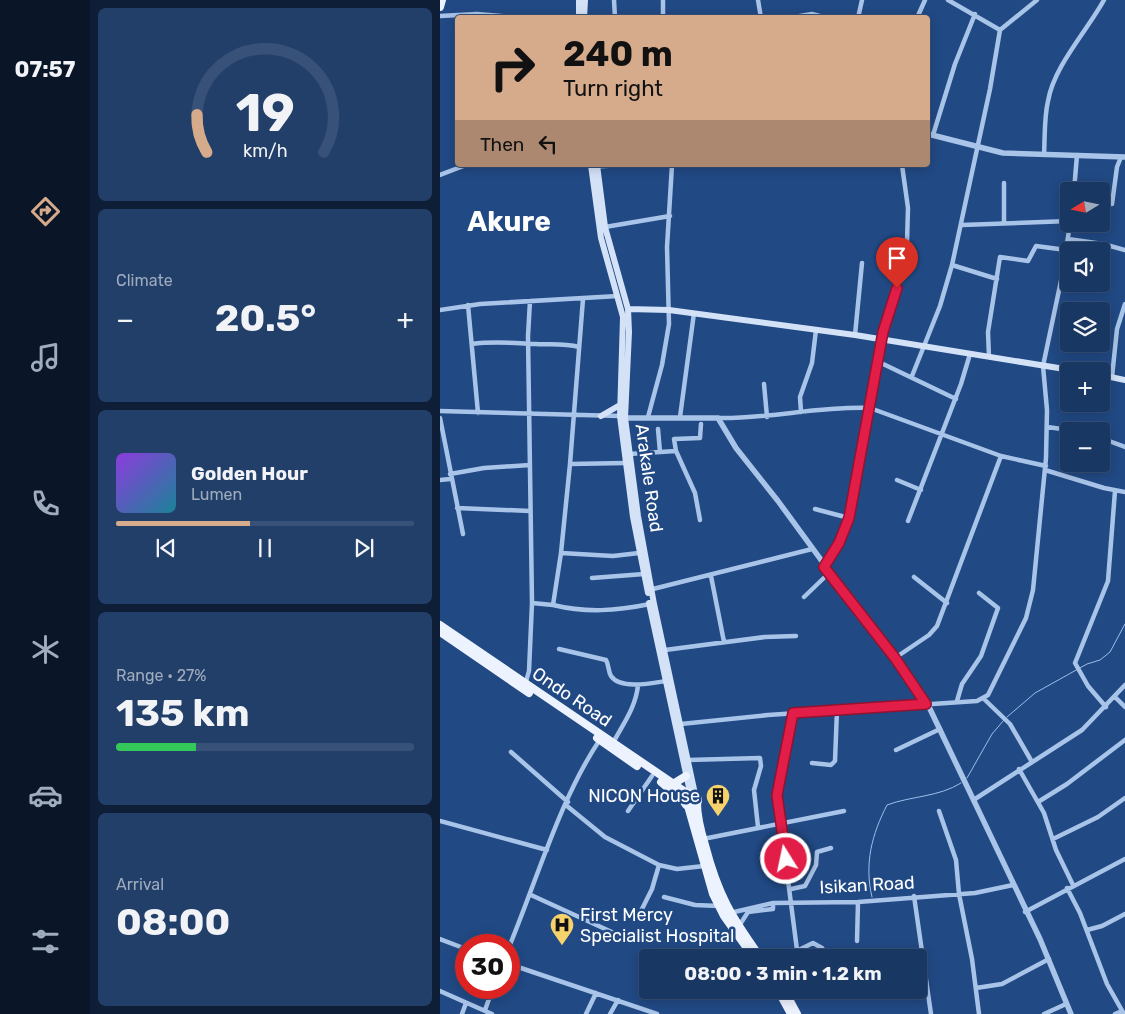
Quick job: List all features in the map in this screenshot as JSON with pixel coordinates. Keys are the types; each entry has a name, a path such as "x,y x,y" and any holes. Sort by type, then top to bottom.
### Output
{"main road":[{"path":"440,7 442,0"},
{"path":"579,0 579,15"},
{"path":"584,0 584,15"},
{"name":"Arakale Road","path":"595,167 611,261 623,317 625,360 620,405 629,454 639,553 665,650 681,724 688,760 689,797"},
{"name":"Arakale Road","path":"595,167 601,238 628,309 623,417 626,463 650,604 689,797"},
{"path":"628,309 670,310 855,334 1060,368"},
{"path":"1112,377 1125,380"},
{"path":"601,416 620,405"},
{"name":"Ondo Road","path":"440,625 652,776 689,797"},
{"name":"Ondo Road","path":"440,632 525,686"},
{"name":"Ondo Road","path":"601,738 612,743 689,797"},
{"path":"673,784 686,776"},
{"path":"689,797 697,804 703,839 727,915 748,949"},
{"path":"689,797 704,866 719,906 738,926 755,949"},
{"path":"783,999 791,1014"},
{"path":"789,999 797,1014"}],"street":[{"path":"614,0 616,15"},
{"path":"663,0 663,15"},
{"path":"758,0 760,15"},
{"path":"859,15 862,0"},
{"path":"918,15 924,0"},
{"path":"948,0 1000,30"},
{"path":"912,376 925,346 952,265 990,89 1000,30 1037,0"},
{"path":"1044,155 1048,101 1052,86 1058,72 1104,0"},
{"path":"975,14 930,135 977,149 1003,154 1123,157 1117,167 1112,204"},
{"path":"468,15 489,15"},
{"path":"440,16 455,16"},
{"path":"1075,182 1077,155"},
{"path":"440,175 461,167"},
{"path":"648,417 666,348 670,310 667,247 672,167"},
{"path":"824,567 839,543 849,518 883,340 907,242 908,208 902,167"},
{"path":"1004,183 1004,223"},
{"path":"605,227 670,216"},
{"path":"962,225 1060,222"},
{"path":"1067,242 1068,232"},
{"path":"1068,239 1089,242"},
{"path":"989,357 988,332 1000,257 1028,261 1036,246 1060,249"},
{"path":"1110,246 1125,250"},
{"path":"855,334 862,263"},
{"path":"952,265 997,279"},
{"path":"984,699 1017,637 1031,602 1046,468 1047,427 1043,366 1060,280"},
{"path":"440,310 468,305 618,296"},
{"path":"553,605 561,553 570,464 583,299"},
{"path":"525,686 529,671 532,603 528,344 530,301"},
{"path":"1112,377 1117,329 1125,304"},
{"path":"468,305 478,413"},
{"path":"680,417 694,313"},
{"path":"801,412 800,397 812,363 816,330"},
{"path":"472,344 494,342 528,344 563,343 579,347"},
{"path":"908,521 956,398 970,354"},
{"path":"879,362 956,398"},
{"path":"764,384 767,417"},
{"path":"440,411 718,418 767,417 834,408 870,408 941,436 1001,456 1046,468 1114,491 1125,492"},
{"path":"440,418 463,534"},
{"path":"718,418 736,448 778,501 824,567 895,658 926,704 975,799 1071,1014"},
{"path":"700,520 695,493 676,451 674,439 700,438 701,424"},
{"path":"1047,427 1060,429"},
{"path":"658,430 660,452"},
{"path":"1110,441 1125,447"},
{"path":"629,454 676,451"},
{"path":"895,658 933,632 947,603 1001,456"},
{"path":"570,464 626,463"},
{"path":"440,480 484,468 530,465"},
{"path":"897,480 921,490"},
{"path":"1106,707 1077,669 1075,662 1108,581 1114,491"},
{"path":"457,508 530,511"},
{"path":"815,510 849,518"},
{"path":"649,590 812,550"},
{"path":"561,553 613,556 639,553"},
{"path":"804,597 829,573"},
{"path":"592,578 644,574"},
{"path":"711,576 724,642"},
{"path":"914,577 947,603"},
{"path":"957,701 962,684 981,656 998,608 979,592"},
{"path":"532,603 584,611 604,611 650,604"},
{"path":"665,650 765,637 796,636"},
{"path":"559,649 603,659 608,662 614,678 638,685 666,681"},
{"path":"612,743 629,715 637,696 638,685"},
{"path":"975,799 1082,730 1125,685"},
{"path":"1115,697 1125,707"},
{"path":"681,724 793,713 984,699 1010,724 1032,762"},
{"path":"812,763 831,765 835,761 836,710"},
{"path":"793,713 778,780 777,795 779,823 791,889 797,949"},
{"path":"896,750 940,729"},
{"path":"514,934 567,804 584,766 601,738"},
{"path":"1038,802 1067,784 1125,740"},
{"path":"510,752 605,837 659,865 677,869 704,866"},
{"path":"688,760 760,758 761,766 754,790 758,827"},
{"path":"1020,769 1038,802 1073,885"},
{"path":"628,811 652,776"},
{"path":"1053,838 1089,822 1125,798"},
{"path":"939,810 956,860 959,894 979,1014"},
{"path":"703,839 844,811"},
{"path":"440,821 547,850"},
{"path":"791,889 805,886 816,865 817,852 831,848"},
{"path":"1025,912 1067,888 1125,859"},
{"path":"638,917 652,889 659,865"},
{"name":"Isikan Road","path":"727,915 773,903 858,902 914,896 959,894 994,890 1013,885"},
{"path":"1067,888 1087,930 1100,968 1123,1013 1115,1014"},
{"path":"530,895 627,939"},
{"path":"914,896 932,1014"},
{"path":"664,897 695,905 719,906"},
{"path":"857,941 858,902"},
{"path":"738,926 748,912 774,909 773,903"},
{"path":"1087,930 1125,915"},
{"path":"440,939 455,945"},
{"path":"800,949 817,944 821,949"},
{"path":"976,988 1002,984 1048,959"},
{"path":"520,968 657,1014"},
{"path":"440,991 492,1014"},
{"path":"586,1014 596,994"},
{"path":"484,1010 488,999"},
{"path":"610,1014 618,1000"},
{"path":"462,1014 466,1003"},
{"path":"1044,1014 1066,1004"}],"waterway":[{"path":"1007,717 1035,693 1087,664 1100,660 1110,652 1125,624"},
{"path":"967,778 992,734 1004,720"},
{"path":"872,897 869,861 877,827 887,805 934,794 961,783"}],"place":[{"name":"NICON House","path":"718,817"},
{"name":"First Mercy Specialist Hospital","path":"562,946"}],"district":[{"name":"Akure","path":"509,221"}],"route":[{"path":"786,859 779,823 777,795 778,780 791,729 793,713 926,704 895,658 853,607 824,567 829,563 849,518 883,332 897,288"}]}
